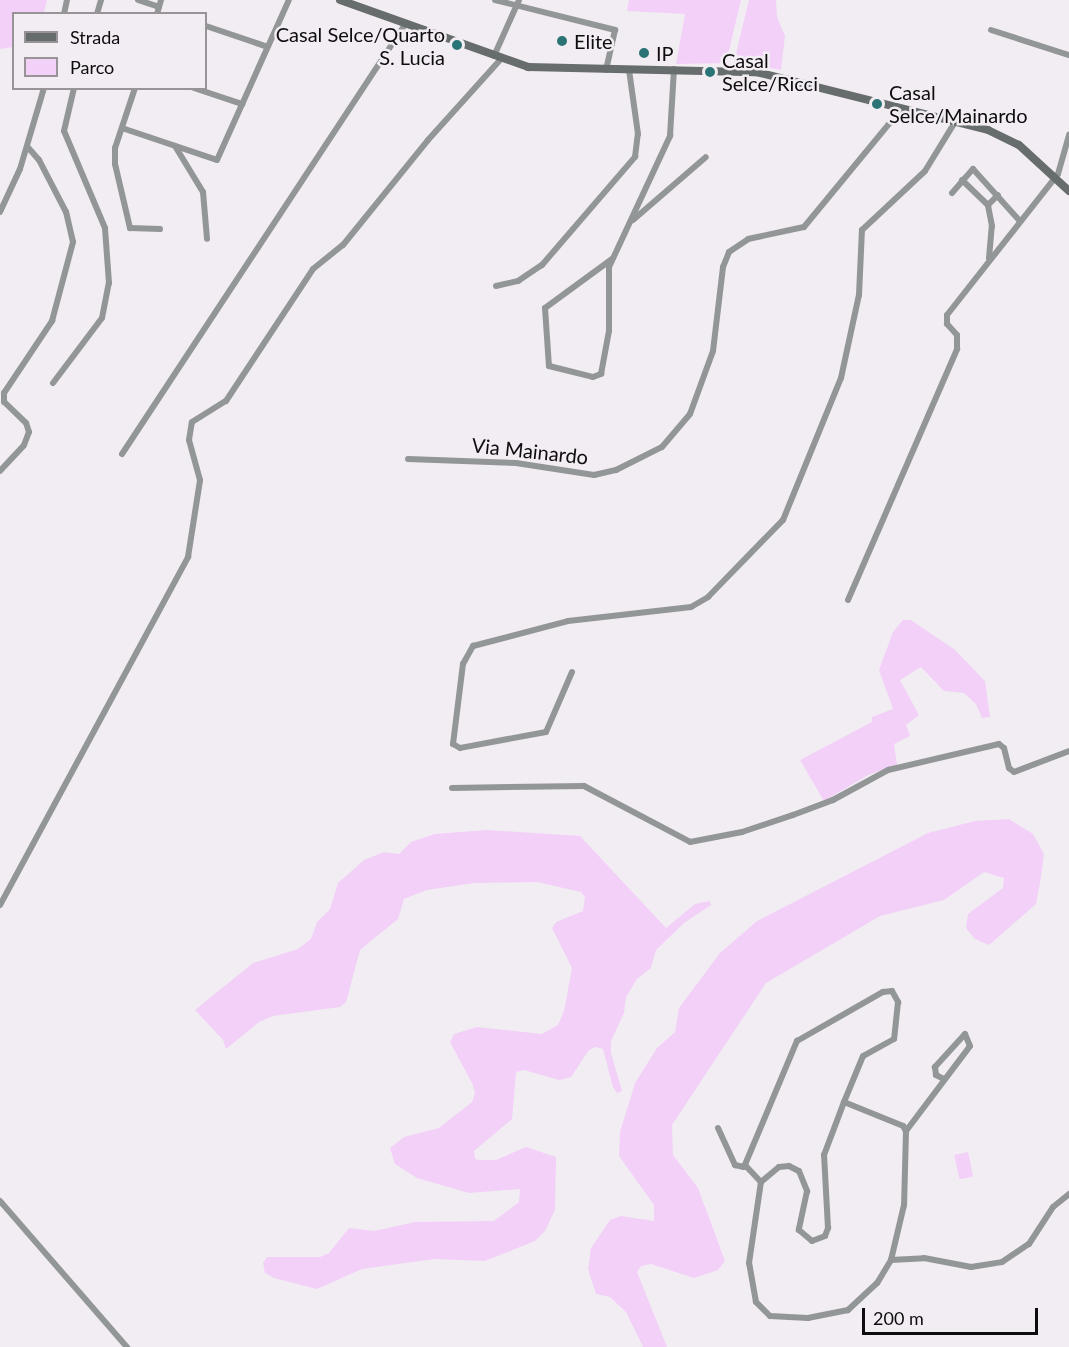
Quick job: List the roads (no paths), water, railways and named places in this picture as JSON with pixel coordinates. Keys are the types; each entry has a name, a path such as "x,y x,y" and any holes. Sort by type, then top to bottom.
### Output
{"main road":[{"path":"340,0 498,58 537,68 674,69 765,73 902,108 1011,139 1069,191"}],"street":[{"path":"138,0 159,8"},
{"path":"122,128 217,160 289,0"},
{"path":"495,0 516,8 615,30 606,70"},
{"path":"0,904 188,557 200,480 189,440 193,420 226,401 313,269 343,245 498,58 519,0"},
{"path":"122,454 406,24"},
{"path":"207,26 268,47"},
{"path":"991,30 1069,55"},
{"path":"612,259 545,308 550,367 593,377 600,375 608,334 608,282 612,259 672,130 674,69"},
{"path":"496,286 519,281 542,265 635,158 638,134 628,70"},
{"path":"0,212 27,146 43,90"},
{"path":"53,383 102,318 109,283 105,228 64,131 74,90"},
{"path":"134,90 114,160 129,226 160,229"},
{"path":"200,90 242,104"},
{"name":"Via Mainardo","path":"408,459 516,463 594,475 622,468 662,447 690,414 713,351 723,267 729,252 748,239 804,227 902,108"},
{"path":"572,672 546,732 463,748 453,744 463,664 473,646 568,621 666,612 695,606 784,519 841,378 859,295 862,230 925,171 955,122"},
{"path":"848,600 957,350 957,335 947,324 946,315 1019,220 1055,178 1069,135"},
{"path":"0,471 29,434 26,423 4,402 4,393 52,321 73,242 66,212 39,160 27,146"},
{"path":"174,146 202,192 207,239"},
{"path":"630,222 706,157"},
{"path":"952,193 973,169 1019,220"},
{"path":"962,180 988,205 992,226 989,259"},
{"path":"988,205 998,195"},
{"path":"452,788 585,786 690,842 742,832 804,811 888,770 999,744 1004,748 1008,768 1014,772 1069,751"},
{"path":"746,1165 797,1041 884,992 892,991 898,1002 894,1039 863,1056 844,1102 824,1154 828,1228 825,1236 812,1240 800,1233 798,1221 807,1191 799,1171 789,1166 779,1167 761,1182 750,1267 756,1302 768,1315 808,1318 845,1311 877,1283 891,1260 904,1205 906,1131 903,1126 844,1102"},
{"path":"906,1131 970,1046 965,1034 935,1067 936,1074 944,1079"},
{"path":"718,1128 735,1165 746,1165 761,1182"},
{"path":"891,1260 924,1258 971,1267 1002,1262 1029,1244 1053,1208 1069,1194"},
{"path":"0,1201 127,1347"}],"place":[{"name":"Elite","path":"562,41"},
{"name":"Casal Selce/Quarto S. Lucia","path":"457,45"},
{"name":"IP","path":"644,53"},
{"name":"Casal Selce/Ricci","path":"710,72"},
{"name":"Casal Selce/Mainardo","path":"877,104"}]}
